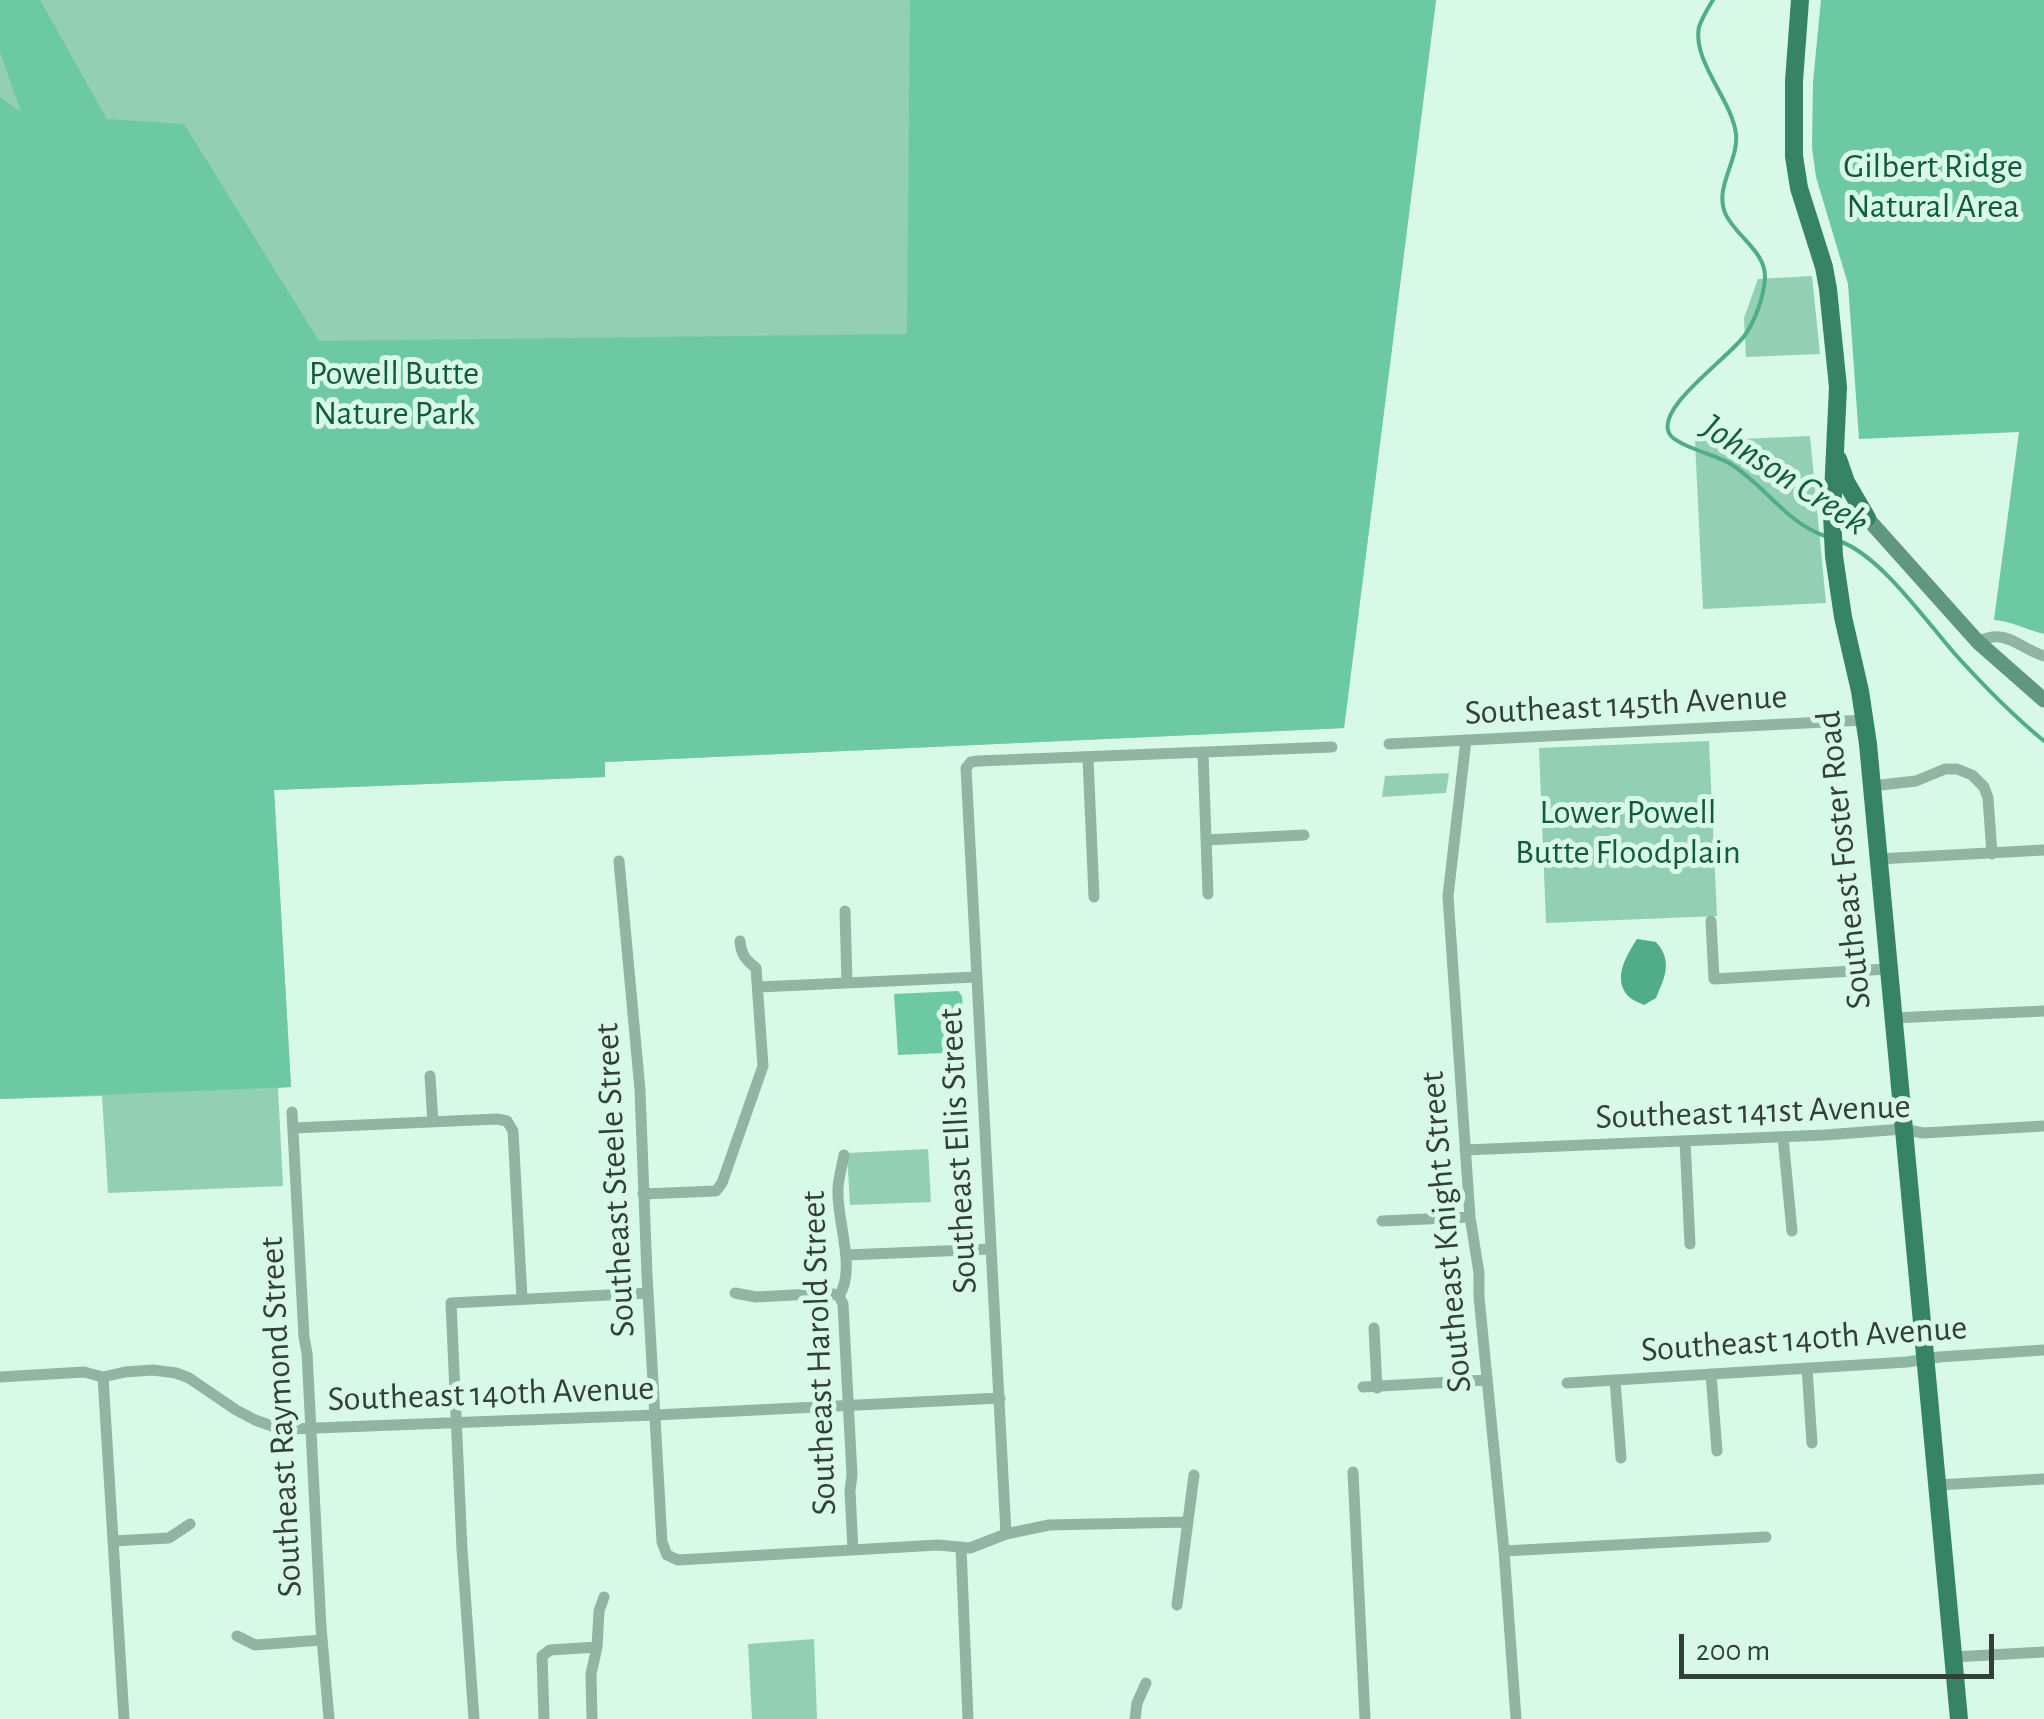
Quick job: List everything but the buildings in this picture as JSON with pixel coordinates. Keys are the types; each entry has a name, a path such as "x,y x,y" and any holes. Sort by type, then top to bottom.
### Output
{"main road":[{"name":"Southeast Foster Road","path":"1800,0 1794,156 1828,288 1838,387 1832,519 1836,573 1865,720 1959,1719"},
{"path":"1834,450 1846,482 1867,518"}],"street":[{"path":"1832,519 1856,514 1867,518 1978,642 2044,700"},
{"path":"1978,642 1990,636 2004,636 2044,656"},
{"name":"Southeast 145th Avenue","path":"1390,744 1865,720"},
{"name":"Southeast Knight Street","path":"1466,740 1448,896 1470,1217 1479,1272 1516,1719"},
{"path":"1094,896 1088,758 1332,747"},
{"path":"1203,752 1208,894"},
{"name":"Southeast Ellis Street","path":"1006,1534 966,775 968,765 978,761 1088,758"},
{"path":"1872,786 1916,781 1946,769 1972,775 1984,786 1988,798 1992,854"},
{"path":"1206,840 1304,835"},
{"path":"1878,858 2044,850"},
{"name":"Southeast Steele Street","path":"618,861 640,1090 662,1542 667,1555 678,1560 853,1550"},
{"path":"845,911 848,983"},
{"path":"1710,921 1714,979 1888,970"},
{"path":"643,1194 716,1191 722,1183 763,1066 756,968 745,959 740,941"},
{"path":"759,987 976,977"},
{"path":"1893,1018 2044,1011"},
{"path":"430,1076 433,1122"},
{"name":"Southeast Raymond Street","path":"292,1112 329,1719"},
{"path":"294,1128 498,1119 509,1123 513,1131 522,1298"},
{"name":"Southeast 141st Avenue","path":"1465,1150 1904,1128 1923,1133 2044,1126"},
{"path":"1783,1136 1792,1231"},
{"path":"1686,1140 1690,1244"},
{"name":"Southeast Harold Street","path":"844,1155 838,1193 847,1255 840,1296 853,1550"},
{"path":"1382,1222 1470,1217"},
{"path":"847,1255 992,1249"},
{"path":"474,1719 466,1634 450,1303 648,1293"},
{"path":"735,1293 756,1297 830,1293 840,1296"},
{"path":"1374,1328 1378,1388"},
{"name":"Southeast 140th Avenue","path":"1567,1383 2044,1350"},
{"path":"1807,1368 1812,1444"},
{"name":"Southeast 140th Avenue","path":"0,1376 84,1372 103,1377 153,1370 176,1373 256,1420 275,1427 310,1428 1000,1398"},
{"path":"1711,1374 1716,1452"},
{"path":"103,1377 124,1719"},
{"path":"1363,1387 1487,1380"},
{"path":"1616,1380 1621,1458"},
{"path":"1353,1472 1365,1719"},
{"path":"1177,1604 1194,1476"},
{"path":"1936,1485 2044,1479"},
{"path":"853,1550 938,1544 976,1547 1006,1534 1048,1525 1188,1522"},
{"path":"113,1541 169,1538 190,1524"},
{"path":"1504,1550 1766,1538"},
{"path":"961,1547 968,1719"},
{"path":"592,1719 590,1684 604,1597"},
{"path":"237,1636 255,1645 322,1640"},
{"path":"544,1719 542,1656 550,1650 597,1648"},
{"path":"1953,1656 2044,1652"},
{"path":"1135,1719 1146,1682"}],"green space":[{"name":"Powell Butte Nature Park","path":"0,0 1436,0 1344,728 605,762 605,777 274,790 291,1087 278,1088 283,1186 108,1193 102,1096 0,1099"},
{"name":"Powell Butte Nature Park","path":"0,0 40,0 107,119 184,124 319,341 907,334 910,0 1436,0 1344,728 605,762 605,777 274,790 291,1087 0,1099 0,97 21,112 0,52"},
{"name":"Gilbert Ridge Natural Area","path":"1821,0 2044,0 2044,634 1994,620 2019,432 1859,439 1848,284 1816,177 1812,147"},
{"path":"1812,276 1820,354 1746,357 1744,318 1758,279"},
{"path":"1810,436 1826,603 1703,609 1695,441"},
{"name":"Lower Powell Butte Floodplain","path":"1709,741 1717,916 1546,923 1539,748"},
{"path":"1449,773 1446,793 1382,797 1385,776"},
{"path":"958,991 962,996 965,1052 898,1055 894,994"},
{"path":"928,1149 931,1202 850,1205 847,1153"},
{"path":"814,1639 817,1719 752,1719 748,1644"}],"shaded area":[{"path":"1637,939 1656,942 1666,963 1656,998 1644,1005 1628,996 1621,982 1623,967"}],"waterway":[{"name":"Johnson Creek","path":"1713,0 1699,27 1698,40 1736,134 1723,205 1731,223 1761,260 1765,278 1749,329 1683,396 1668,422 1669,433 1679,442 1729,463 1798,522 1825,536"},
{"name":"Johnson Creek","path":"1839,541 1855,548 1886,574 1976,677 2044,741"}]}
